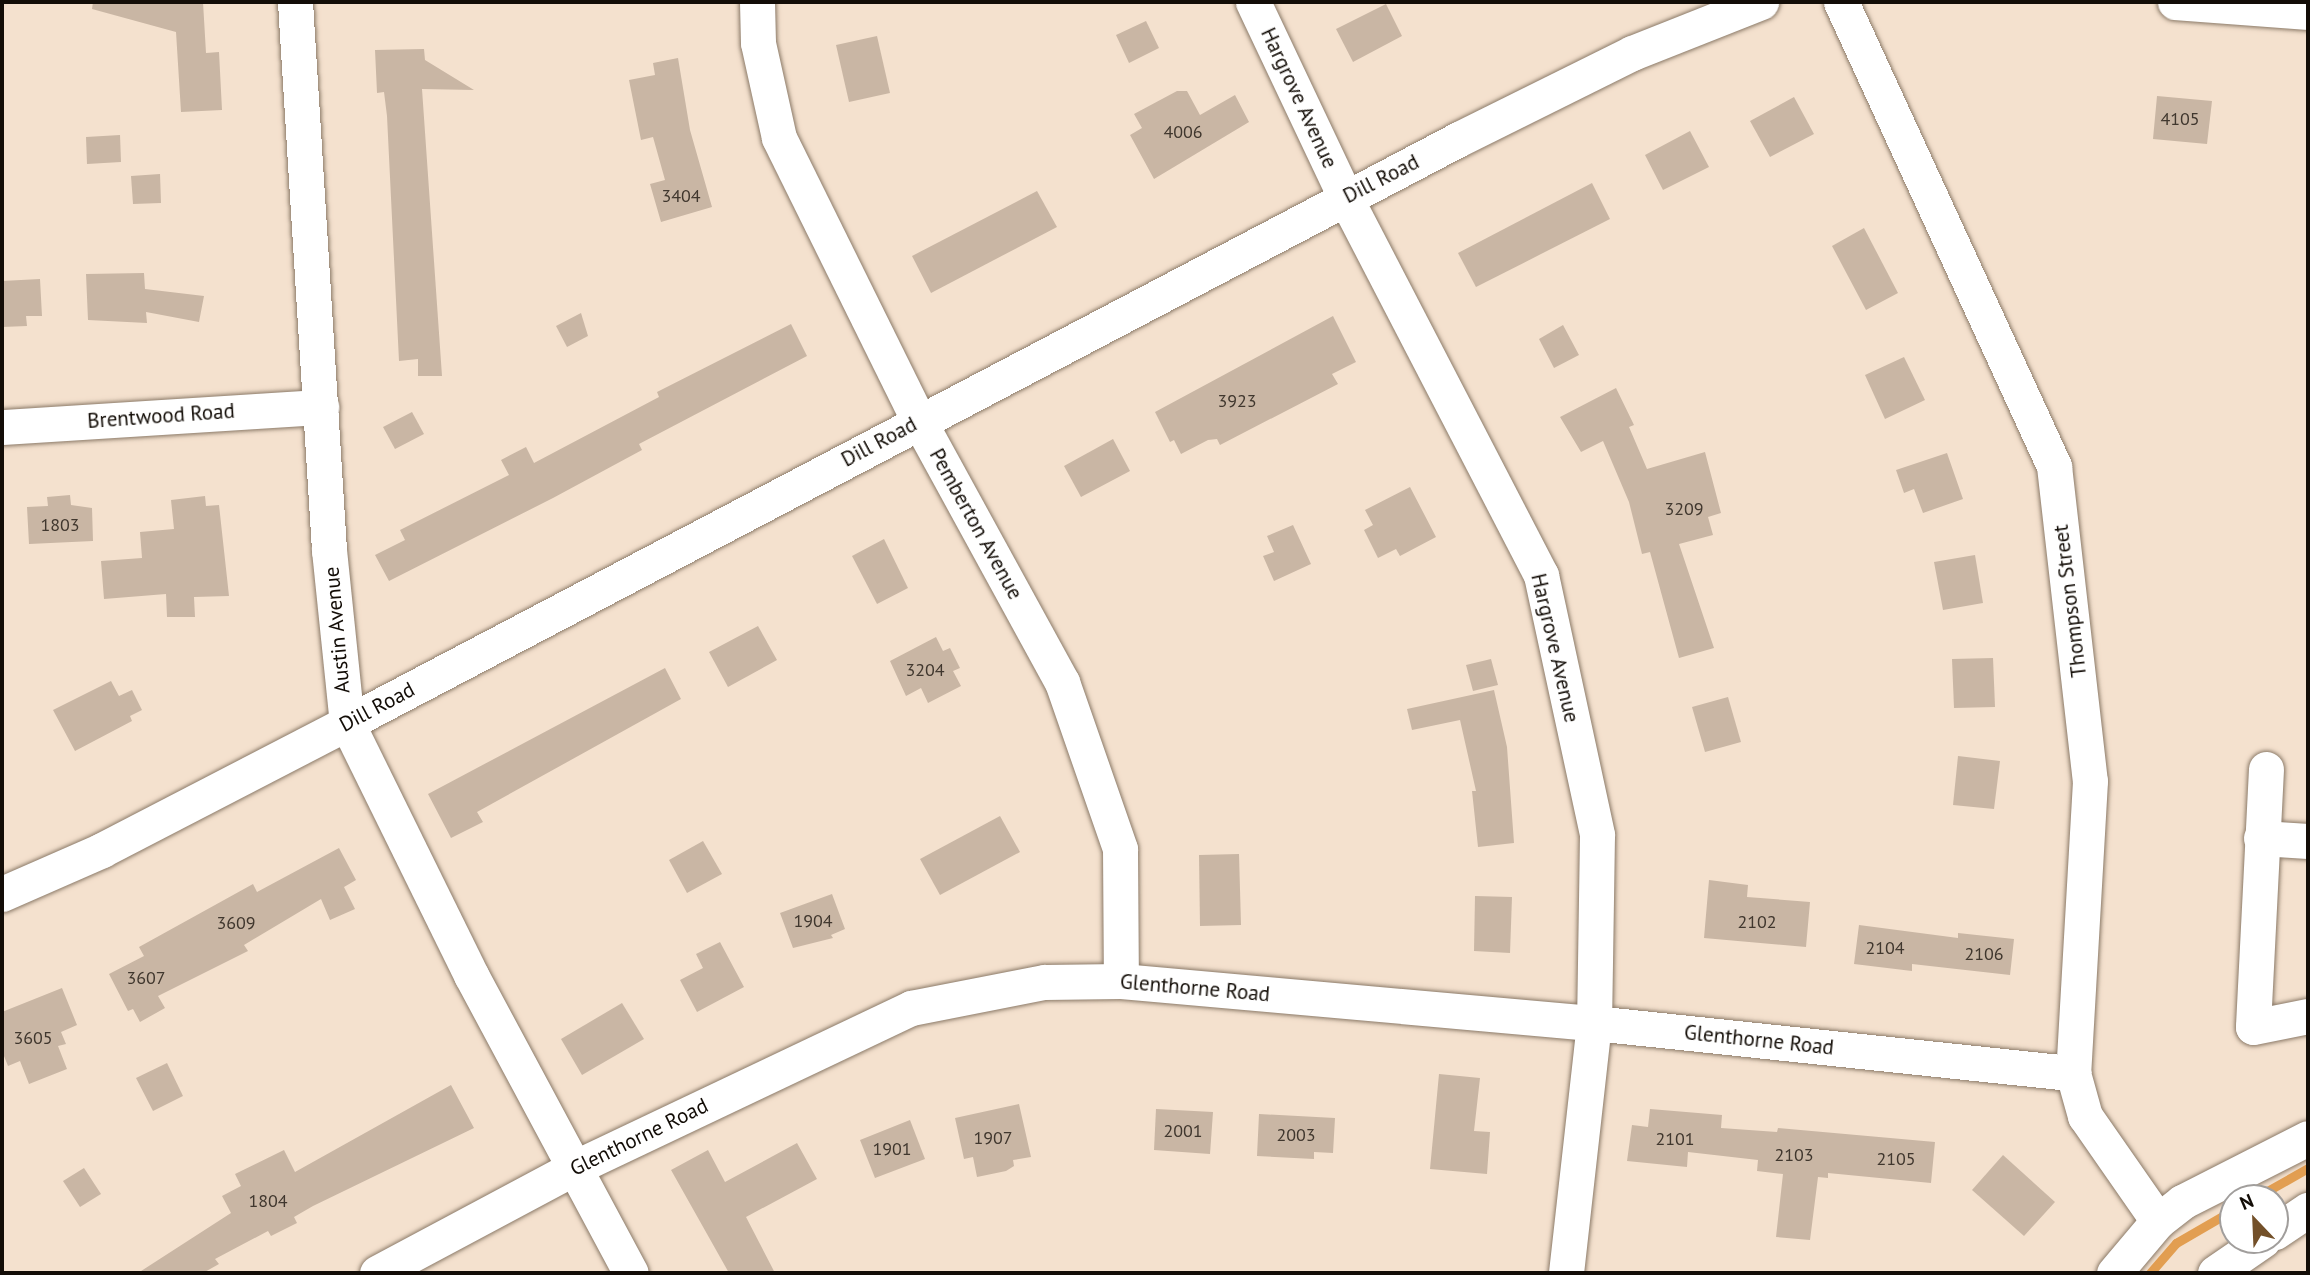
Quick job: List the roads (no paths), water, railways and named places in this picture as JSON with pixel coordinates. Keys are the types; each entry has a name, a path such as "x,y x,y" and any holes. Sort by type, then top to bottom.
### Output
{"street":[{"name":"Austin Avenue","path":"295,2 339,675 347,723 381,800 631,1273"},
{"name":"Pemberton Avenue","path":"757,2 758,43 779,138 919,421 1062,682 1120,849 1121,981"},
{"name":"Hargrove Avenue","path":"1253,2 1345,197 1541,575 1597,835 1594,1023 1566,1273"},
{"name":"Dill Road","path":"2,894 102,850 347,723 1345,197 1632,53 1761,2"},
{"name":"Thompson Street","path":"1841,2 2054,466 2090,781 2073,1073 2085,1116 2158,1221"},
{"path":"2175,2 2308,12"},
{"name":"Brentwood Road","path":"2,427 321,407"},
{"path":"2266,769 2253,1027 2308,1016"},
{"path":"2261,838 2308,841"},
{"name":"Glenthorne Road","path":"377,1273 574,1167 911,1008 1044,982 1121,981 1594,1023 2073,1073"},
{"path":"2114,1273 2158,1221 2182,1202 2308,1138"},
{"path":"2289,1223 2308,1210"},
{"path":"2215,1273 2243,1254"}],"waterway":[{"path":"2280,1184 2308,1168"},
{"path":"2150,1273 2176,1243 2219,1218"}]}
